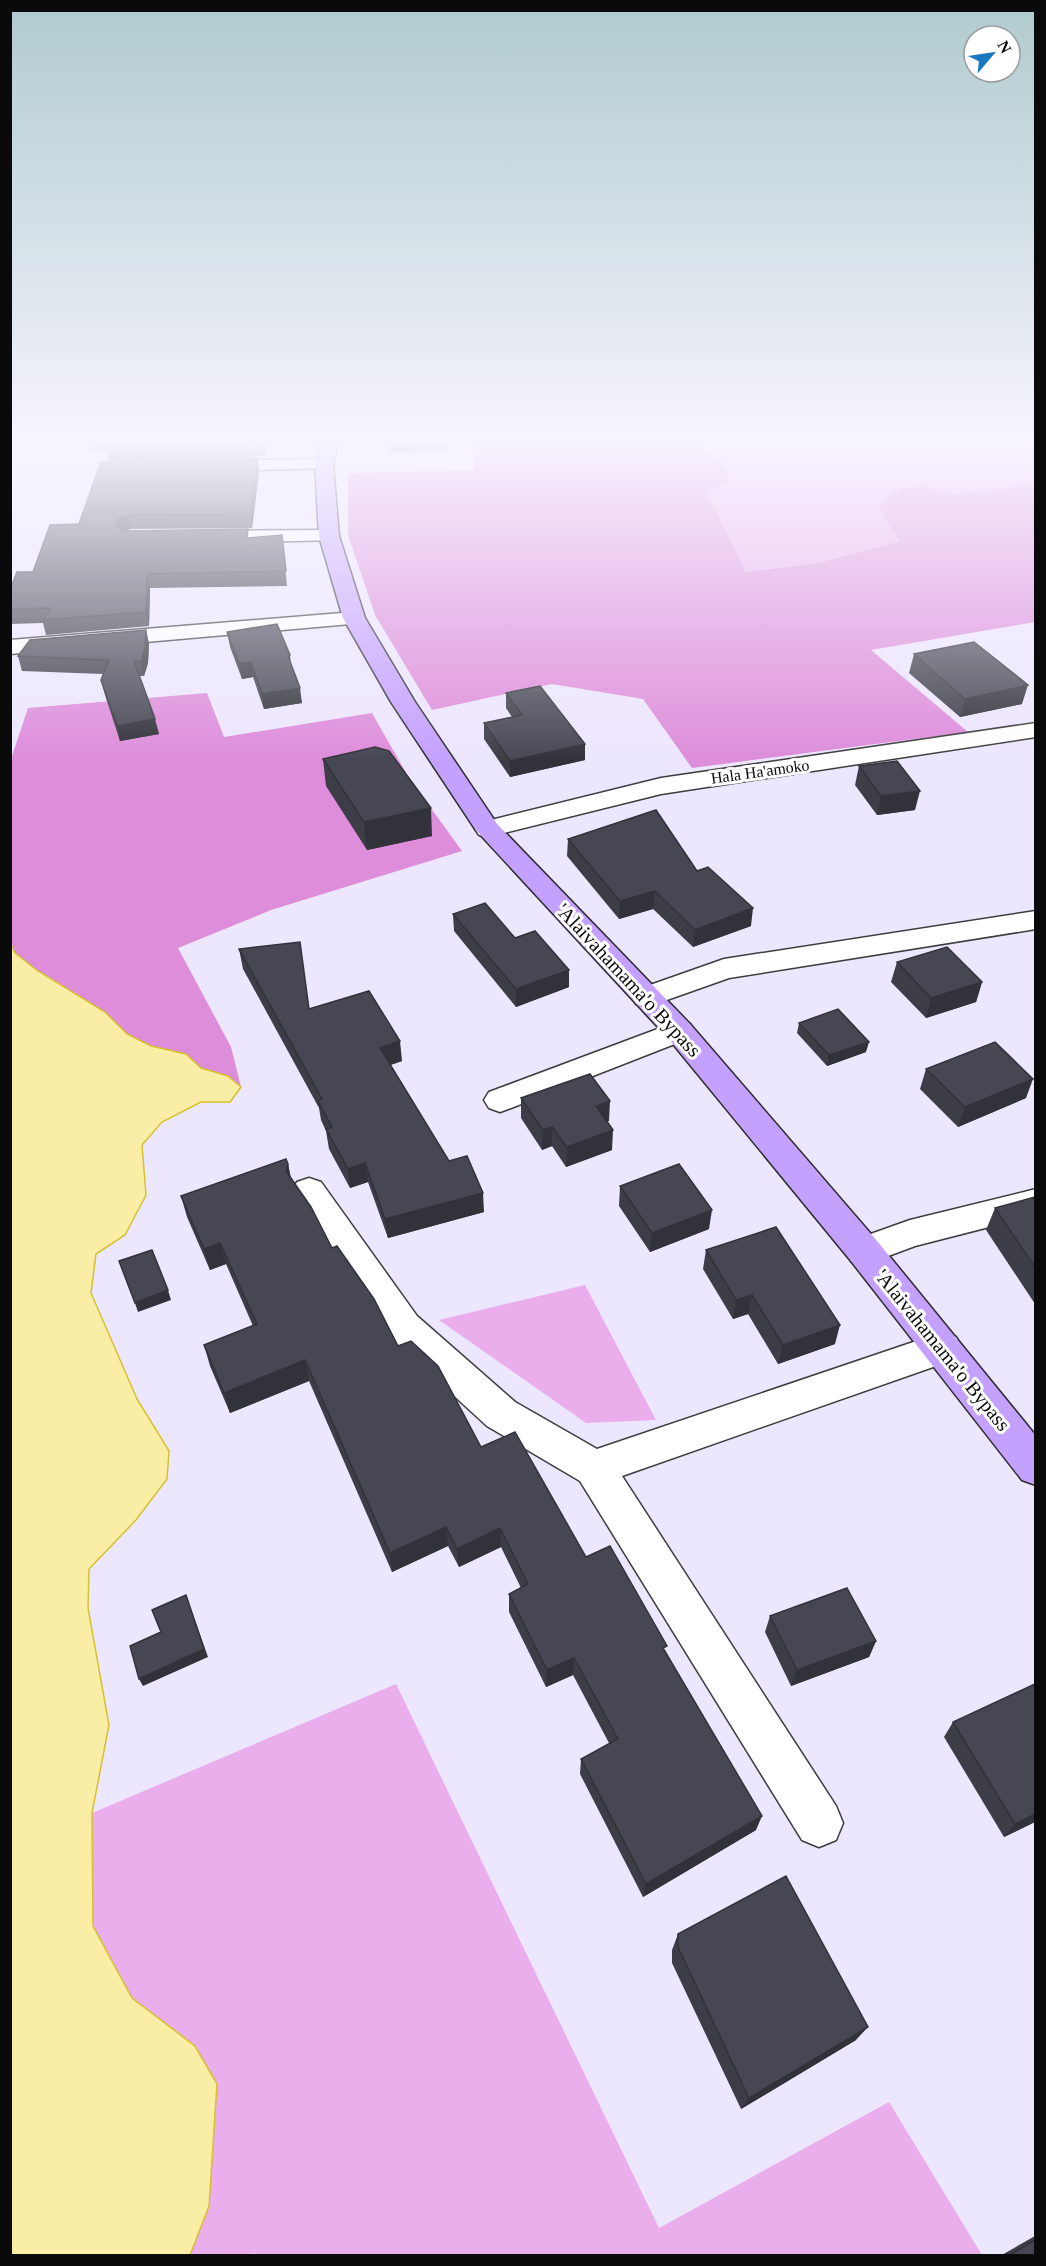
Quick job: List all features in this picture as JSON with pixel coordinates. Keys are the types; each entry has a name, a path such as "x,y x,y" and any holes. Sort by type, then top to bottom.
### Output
{"main road":[{"name":"'Alaivahamama'o Bypass","path":"333,550 354,618 403,702 488,829 679,1031 864,1251 1035,1467"}],"street":[{"path":"10,647 354,618"},
{"name":"Hala Ha'amoko","path":"488,829 661,786 1035,730"},
{"path":"647,997 724,969 1035,920"},
{"path":"500,1100 679,1031"},
{"path":"309,1191 404,1328 501,1414 594,1468 819,1823"},
{"path":"864,1251 910,1234 1035,1202"},
{"path":"594,1468 943,1348"}],"shaded area":[{"path":"353,550 735,550 746,572 818,563 867,550 1035,550 1035,622 871,650 968,732 692,768 643,699 552,684 432,710 375,615"},
{"path":"735,550 867,550 818,563 746,572"},
{"path":"207,693 224,737 372,713 409,778 462,851 271,910 178,948 231,1047 241,1087 228,1076 201,1068 186,1054 151,1046 127,1034 105,1012 38,971 15,953 11,942 11,759 28,708"},
{"path":"10,942 15,953 38,971 105,1012 127,1034 151,1046 186,1054 201,1068 228,1076 241,1087 230,1102 201,1102 162,1122 142,1145 146,1195 125,1235 96,1254 91,1293 137,1399 169,1451 167,1479 136,1520 89,1569 88,1608 109,1725 92,1813 93,1926 132,1998 195,2046 217,2084 209,2206 190,2255 11,2255"},
{"path":"10,978 151,1046 186,1054 241,1087 230,1102 201,1102 162,1122 142,1145 146,1195 125,1235 95,1254 91,1293 137,1399 169,1451 167,1479 136,1520 89,1569 88,1608 109,1725 92,1813 396,1684 659,2228 889,2102 982,2255 257,2256 254,2253 244,2256 11,2255"},
{"path":"585,1285 656,1420 586,1423 439,1320"}],"building":[{"path":"41,550 284,550 286,571 147,574 146,612 43,620 51,608 10,609 10,590 17,572 33,572"},
{"path":"277,624 300,688 262,694 251,662 239,663 227,632"},
{"path":"146,630 141,662 134,661 155,719 117,726 101,680 109,660 18,656 30,640"},
{"path":"974,642 1028,685 965,699 914,654"},
{"path":"540,686 585,744 510,761 484,723 522,715 506,693"},
{"path":"375,747 389,751 431,808 364,822 323,759"},
{"path":"897,761 920,791 881,796 859,766"},
{"path":"656,810 697,871 708,867 753,908 695,930 655,891 620,901 568,839"},
{"path":"485,903 515,938 535,931 569,970 516,989 453,914"},
{"path":"300,942 309,1009 369,991 400,1041 380,1048 449,1161 467,1156 483,1193 385,1219 365,1163 348,1169 326,1129 332,1127 318,1101 322,1099 239,949"},
{"path":"947,947 982,982 931,998 897,962"},
{"path":"838,1009 869,1042 829,1055 799,1023"},
{"path":"995,1042 1033,1079 965,1107 926,1069"},
{"path":"590,1074 610,1101 596,1106 613,1130 567,1147 552,1127 543,1130 521,1098"},
{"path":"286,1159 288,1164 286,1171 311,1207 332,1248 337,1246 374,1299 398,1346 411,1341 438,1366 481,1447 515,1432 586,1557 610,1546 667,1646 663,1648 762,1816 646,1884 581,1759 618,1739 574,1658 547,1670 509,1594 528,1584 500,1528 457,1549 446,1527 390,1553 305,1360 224,1393 204,1345 257,1324 220,1243 204,1249 181,1196"},
{"path":"679,1164 712,1210 652,1233 620,1186"},
{"path":"1035,1197 1035,1267 995,1208"},
{"path":"776,1227 840,1325 783,1345 752,1295 736,1300 706,1250"},
{"path":"152,1250 168,1290 135,1303 119,1261"},
{"path":"847,1588 876,1641 797,1670 770,1616"},
{"path":"186,1595 204,1649 139,1679 130,1646 161,1632 152,1610"},
{"path":"1035,1684 1035,1814 1015,1824 953,1722"},
{"path":"786,1876 868,2027 749,2098 678,1947 678,1934"},
{"path":"1035,2240 1035,2256 1008,2256"}]}
